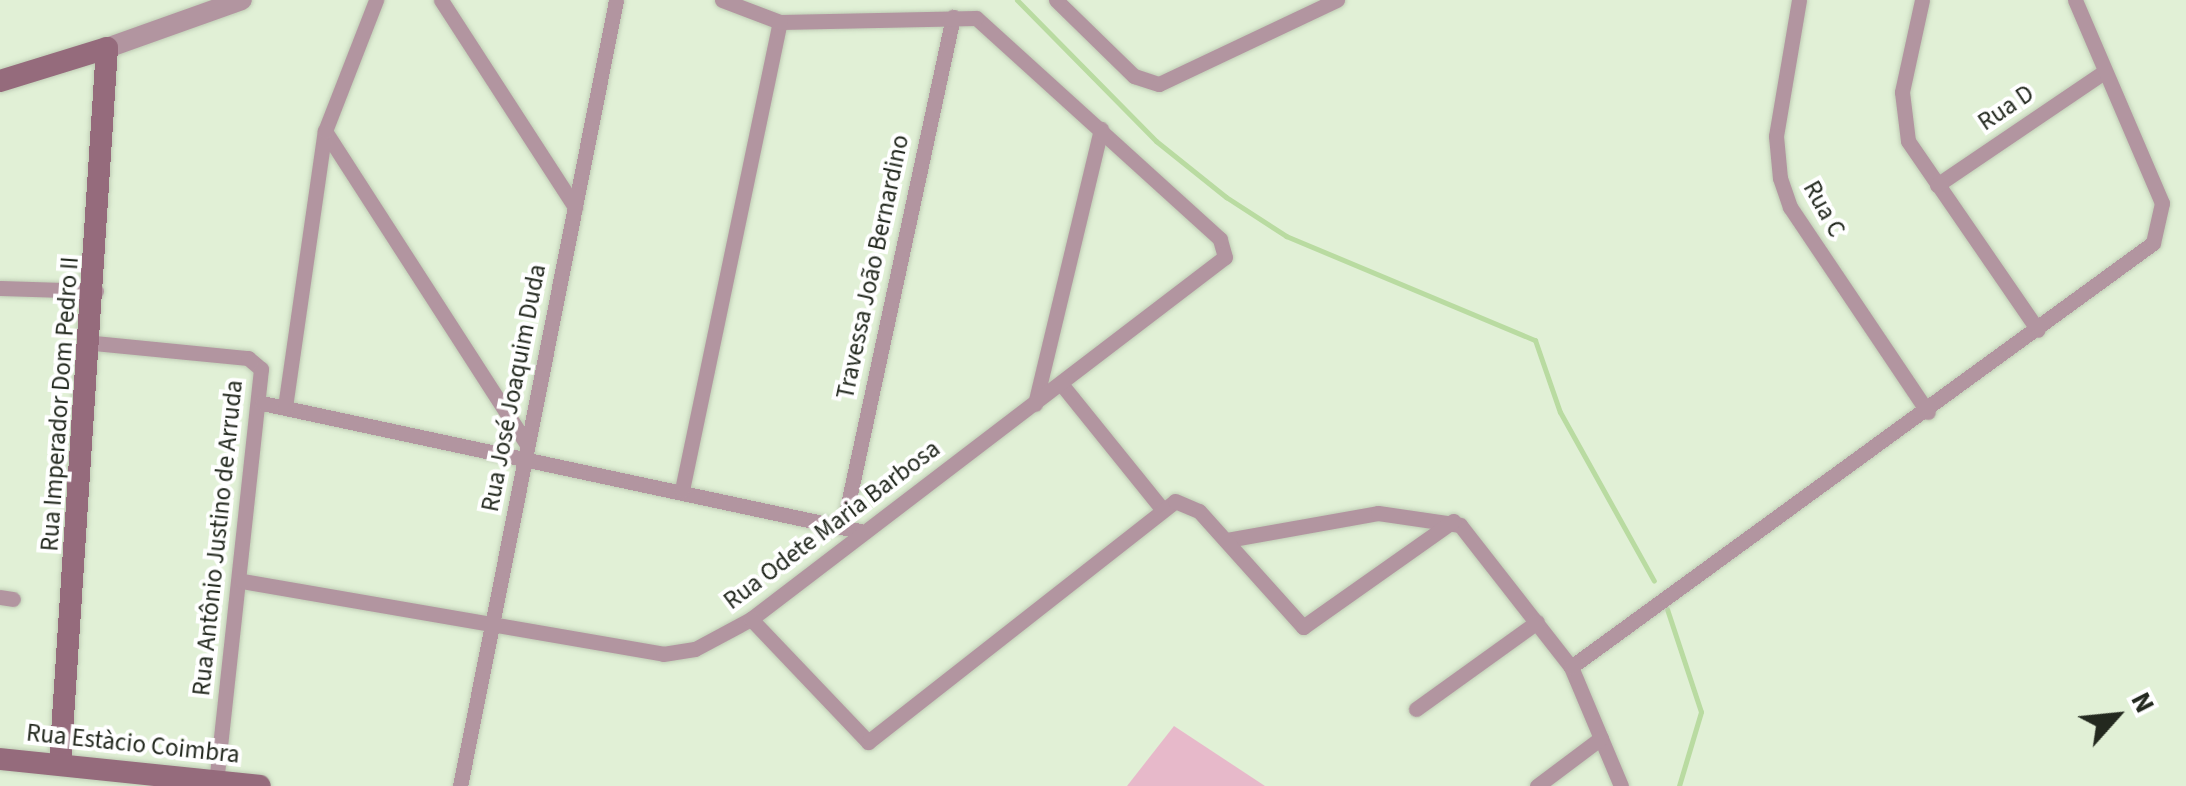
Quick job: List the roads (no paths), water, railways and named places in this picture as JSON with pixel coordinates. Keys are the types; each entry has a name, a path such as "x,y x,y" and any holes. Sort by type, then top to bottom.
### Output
{"main road":[{"path":"0,81 108,48"},
{"name":"Rua Imperador Dom Pedro II","path":"60,764 94,343 108,48"},
{"name":"Rua Estàcio Coimbra","path":"0,759 258,786"}],"street":[{"path":"108,48 242,0"},
{"path":"285,407 325,131 376,0"},
{"path":"441,0 574,207"},
{"name":"Rua José Joaquim Duda","path":"460,786 616,0"},
{"path":"722,0 780,22 976,18 1101,129 1035,404"},
{"path":"976,18 984,0"},
{"path":"1056,0 1134,76 1160,84 1337,0"},
{"name":"Rua C","path":"1800,0 1776,136 1780,178 1790,208 1928,412"},
{"path":"1922,0 1903,118 1916,159 2038,330"},
{"path":"1570,667 1928,412 2038,330 2160,231 2155,184 2074,0"},
{"name":"Travessa João Bernardino","path":"843,527 952,17"},
{"path":"682,490 780,22"},
{"name":"Rua D","path":"1937,186 2104,72"},
{"name":"Rua Odete Maria Barbosa","path":"242,581 663,654 695,650 751,620 1218,265 1220,238 1101,129"},
{"path":"325,131 526,452"},
{"path":"0,288 96,291"},
{"name":"Rua Antônio Justino de Arruda","path":"94,343 256,362 262,403 216,780"},
{"path":"1062,385 1162,509"},
{"path":"262,403 526,452 864,532"},
{"path":"751,620 868,742 1162,509 1187,501 1227,540 1286,616 1308,626 1453,522"},
{"path":"1227,540 1378,513 1453,522 1570,667 1621,786"},
{"path":"1416,710 1537,622"},
{"path":"1537,786 1601,738"}],"waterway":[{"path":"1017,0 1156,141 1226,197 1286,236 1535,340 1560,412 1654,581"},
{"path":"1667,609 1701,712 1679,786"}]}
